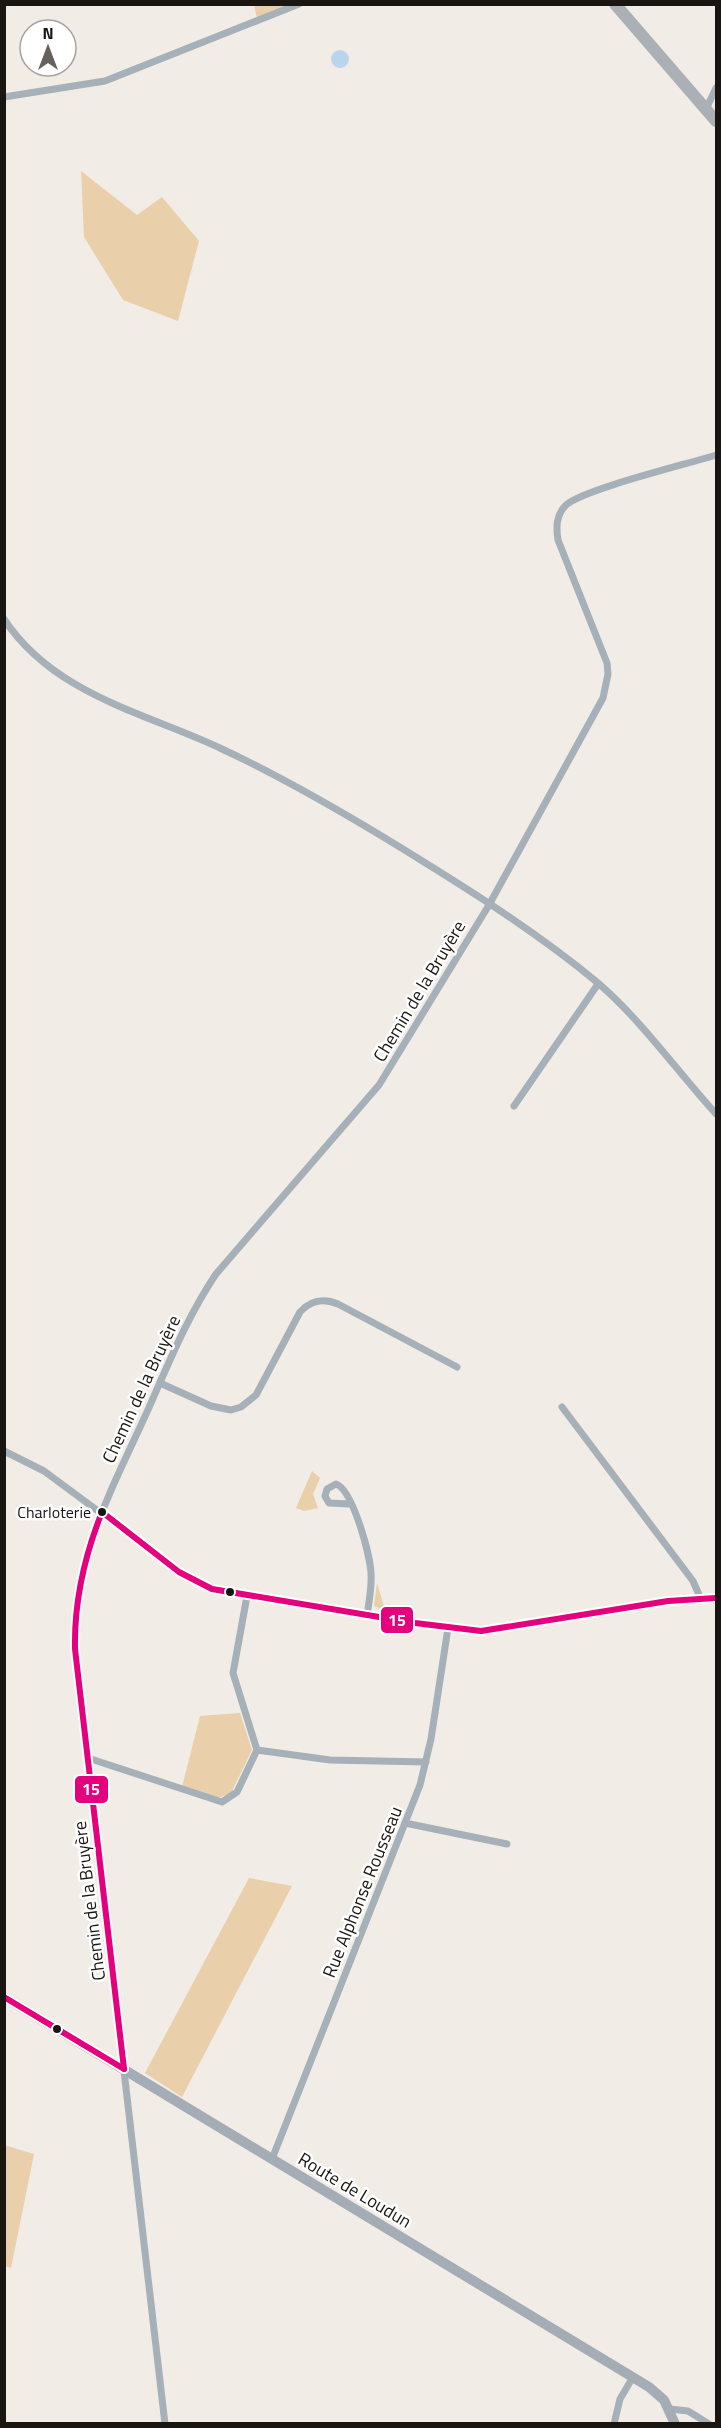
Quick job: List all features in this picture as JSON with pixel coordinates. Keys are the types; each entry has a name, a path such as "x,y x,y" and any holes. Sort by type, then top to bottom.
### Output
{"main road":[{"path":"615,4 717,121"},
{"name":"Route de Loudun","path":"4,1997 657,2392 670,2409 675,2424"}],"street":[{"path":"4,97 105,81 300,4"},
{"path":"706,109 717,88"},
{"name":"Chemin de la Bruyère","path":"165,2424 74,1627 82,1567 102,1512 196,1306 216,1274 379,1085 489,905 590,722 607,686 608,674 604,651 558,540 558,517 575,499 717,455"},
{"path":"4,619 39,660 71,683 213,744 275,776 384,838 489,905 598,984 717,1114"},
{"path":"514,1106 598,984"},
{"path":"160,1383 211,1406 231,1410 241,1407 256,1395 300,1312 311,1303 323,1300 338,1304 457,1367"},
{"path":"562,1407 693,1581 700,1597"},
{"path":"4,1452 44,1471 190,1579 212,1589 448,1628 500,1630 700,1597 717,1598"},
{"path":"350,1504 370,1562 372,1584 367,1615"},
{"path":"88,1758 222,1802 237,1792 257,1750 233,1673 247,1596"},
{"name":"Rue Alphonse Rousseau","path":"272,2159 405,1823 426,1762 448,1628"},
{"path":"257,1750 330,1760 426,1762"},
{"path":"405,1823 507,1844"},
{"path":"614,2424 620,2399 633,2377"},
{"path":"670,2409 688,2411 709,2424"}],"shaded area":[{"path":"254,4 305,5 257,19"},
{"path":"81,171 137,215 162,197 199,241 178,321 123,300 84,237"},
{"path":"312,1471 320,1478 313,1494 318,1508 304,1511 296,1508"},
{"path":"377,1583 385,1610 374,1606"},
{"path":"240,1713 252,1750 231,1793 218,1798 182,1787 200,1716"},
{"path":"249,1878 292,1886 182,2097 145,2073"},
{"path":"4,2145 34,2154 11,2268 5,2266"}],"water":[{"path":"340,50 348,55 349,59 344,67 340,68 332,63 331,59 336,51"}],"transit line":[{"name":"15","path":"102,1512 179,1572 212,1589 415,1623 481,1631 668,1601 716,1598"},
{"name":"15","path":"102,1512 81,1579 76,1614 75,1649 124,2069"},
{"name":"15","path":"4,1997 124,2069"}],"place":[{"name":"Charloterie","path":"102,1512"}]}
